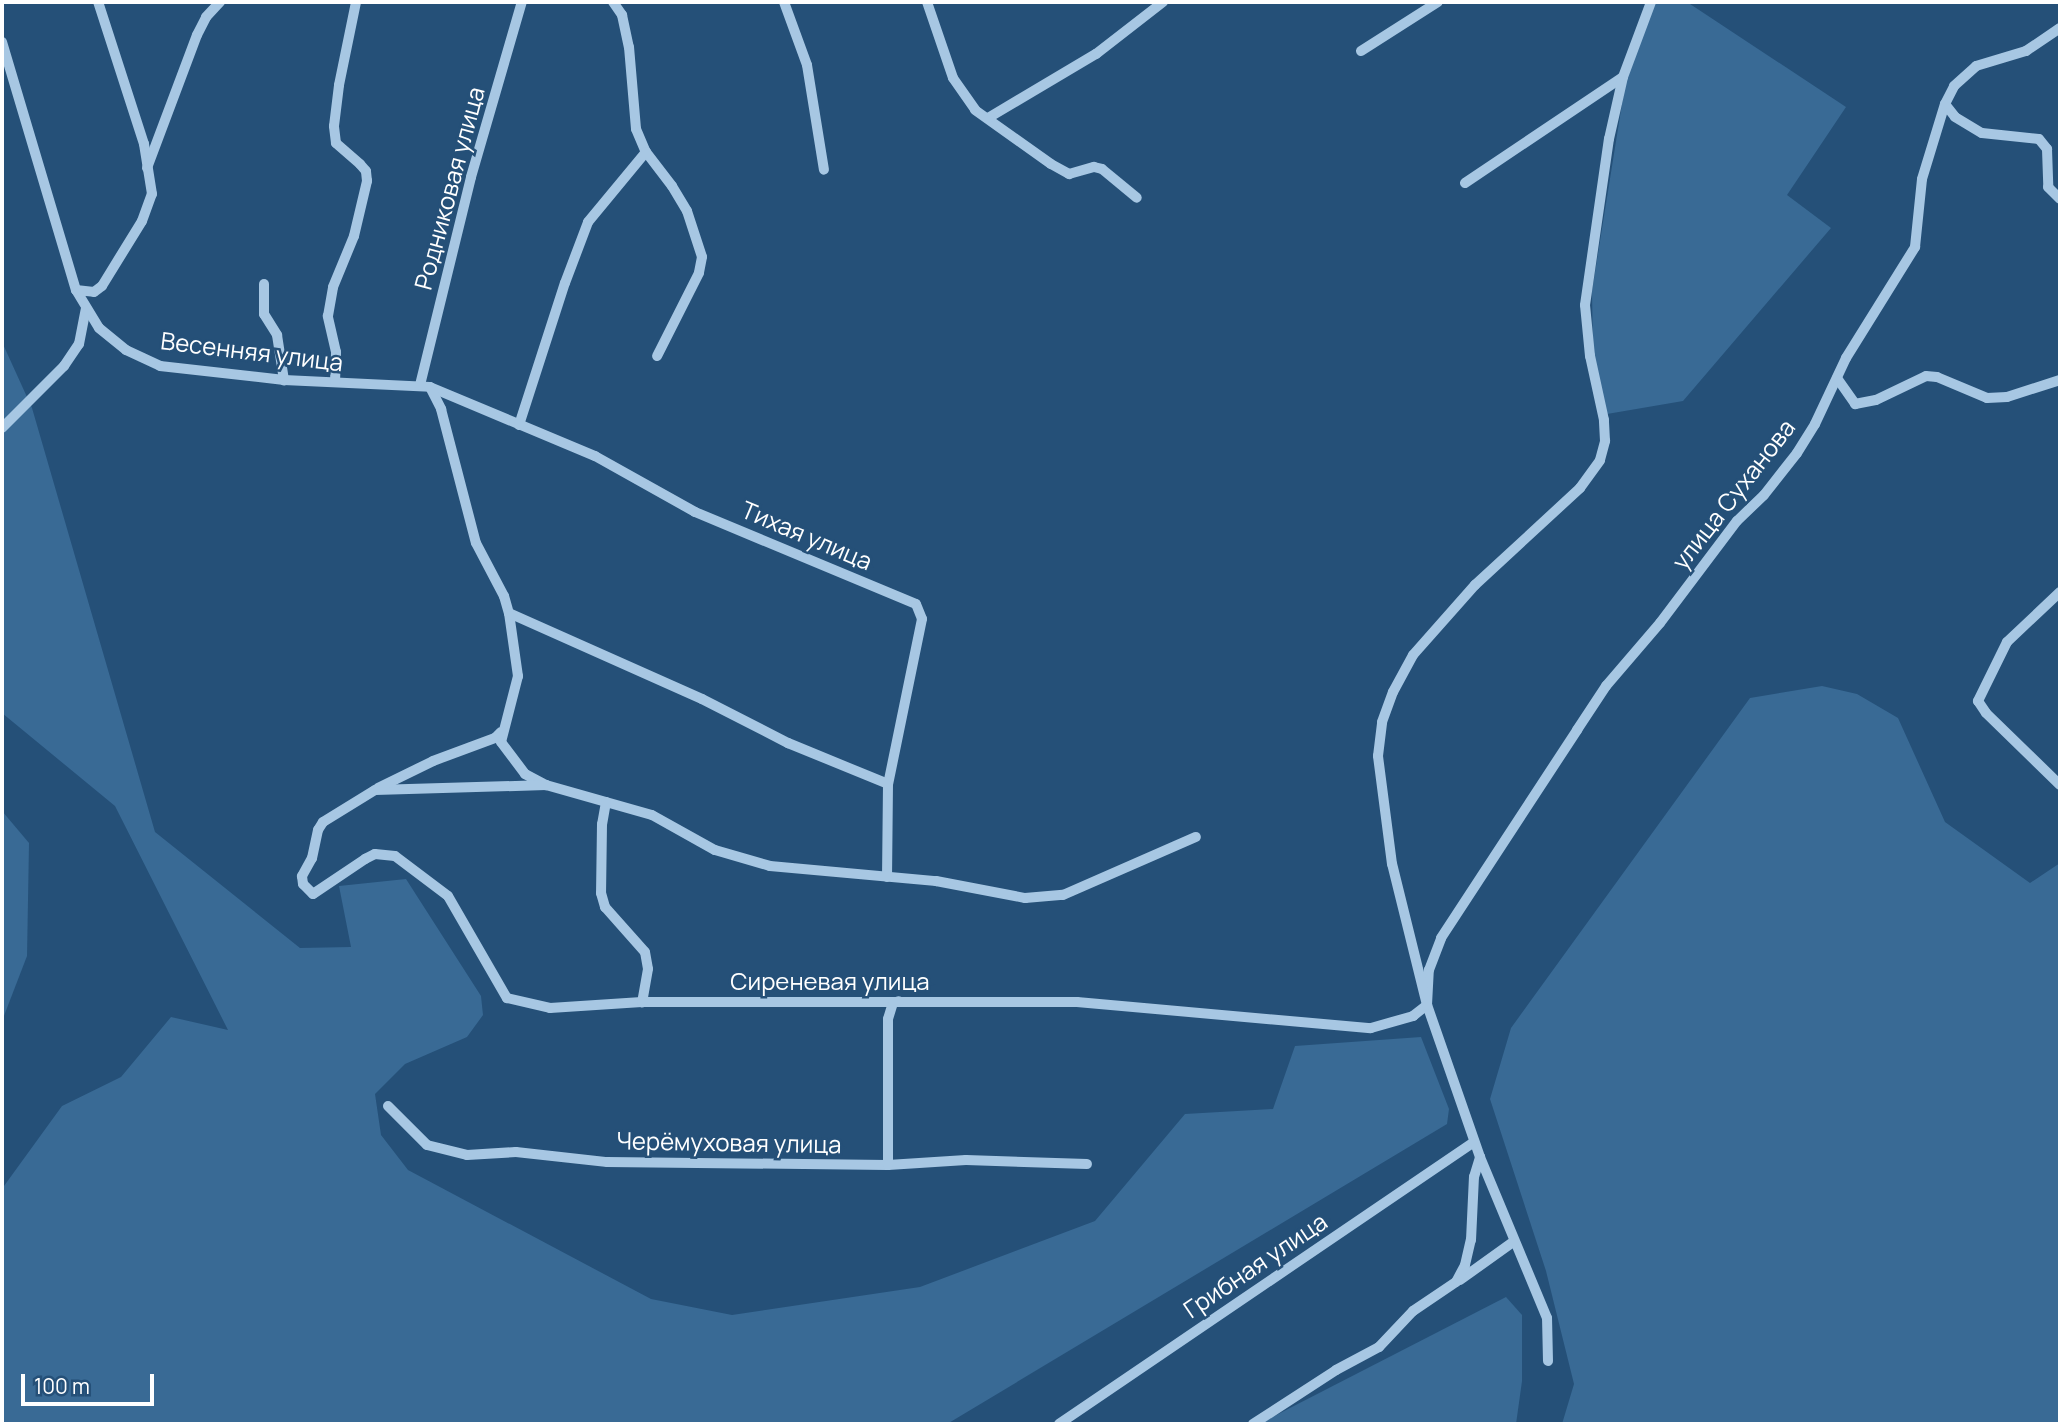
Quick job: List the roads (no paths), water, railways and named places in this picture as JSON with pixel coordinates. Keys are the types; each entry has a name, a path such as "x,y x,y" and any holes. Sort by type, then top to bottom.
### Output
{"street":[{"path":"76,290 94,292 110,275 148,207 152,194 140,132 98,2"},
{"path":"147,169 197,35 206,17 220,2"},
{"path":"335,382 336,352 328,316 333,287 354,236 368,181 366,171 336,143 334,126 338,85 356,2"},
{"name":"Родниковая улица","path":"425,386 471,177 522,2"},
{"path":"613,2 622,15 629,47 636,129 646,152 687,211 702,257 699,273 657,356"},
{"path":"784,2 807,65 824,170"},
{"path":"927,2 953,78 975,110 1069,174 1094,167 1102,169 1137,198"},
{"path":"988,118 1096,54 1163,2"},
{"path":"1362,51 1438,2"},
{"path":"1548,1361 1547,1318 1513,1242 1480,1157 1427,1005 1392,864 1378,756 1382,722 1393,692 1413,655 1475,585 1580,488 1600,460 1605,441 1604,420 1590,356 1585,305 1609,139 1623,77 1651,2"},
{"name":"улица Суханова","path":"1427,1005 1429,970 1434,953 1461,906 1606,686 1660,623 1737,521 1764,495 1797,453 1846,358 1915,247 1918,236 1919,195 1945,104 1954,86 1968,71 2026,51 2060,28"},
{"name":"Весенняя улица","path":"2,42 76,290 86,308 112,341 160,366 284,380 425,386"},
{"path":"1465,183 1623,77"},
{"path":"1945,104 1955,117 1982,133 2039,139 2047,149 2048,187 2060,199"},
{"path":"519,425 565,284 589,222 646,152"},
{"path":"264,284 264,314 277,335 284,380"},
{"path":"2,428 64,366 79,344 86,308"},
{"path":"1837,378 1855,404 1876,400 1926,376 1937,377 1987,398 2007,397 2060,380"},
{"path":"425,386 445,422 476,543 505,596 518,676 515,695 501,732 501,742 525,774 546,785 652,815 733,856 781,867 936,881 1026,898 1047,898 1076,890 1196,837"},
{"name":"Тихая улица","path":"425,386 595,456 695,512 916,604 922,619 888,784 887,877"},
{"path":"2060,592 2007,642 1978,701 1986,713 2060,785"},
{"path":"509,613 702,699 788,743 888,784"},
{"path":"375,790 433,761 495,738 501,732"},
{"path":"375,790 546,785"},
{"name":"Сиреневая улица","path":"375,790 323,821 312,858 302,876 303,884 313,894 375,854 395,856 448,896 508,998 550,1008 642,1002 1077,1002 1371,1028 1413,1016 1427,1005"},
{"path":"606,802 602,824 601,893 604,906 646,953 648,969 642,1002"},
{"path":"888,1165 888,1019 893,1003 899,1000"},
{"name":"Черёмуховая улица","path":"388,1106 427,1146 467,1155 516,1152 607,1162 888,1165 966,1160 1087,1164"},
{"name":"Грибная улица","path":"1059,1424 1475,1142"},
{"path":"1456,1282 1465,1265 1471,1240 1474,1177 1480,1157"},
{"path":"1253,1424 1336,1370 1379,1347 1413,1311 1513,1242"}]}
